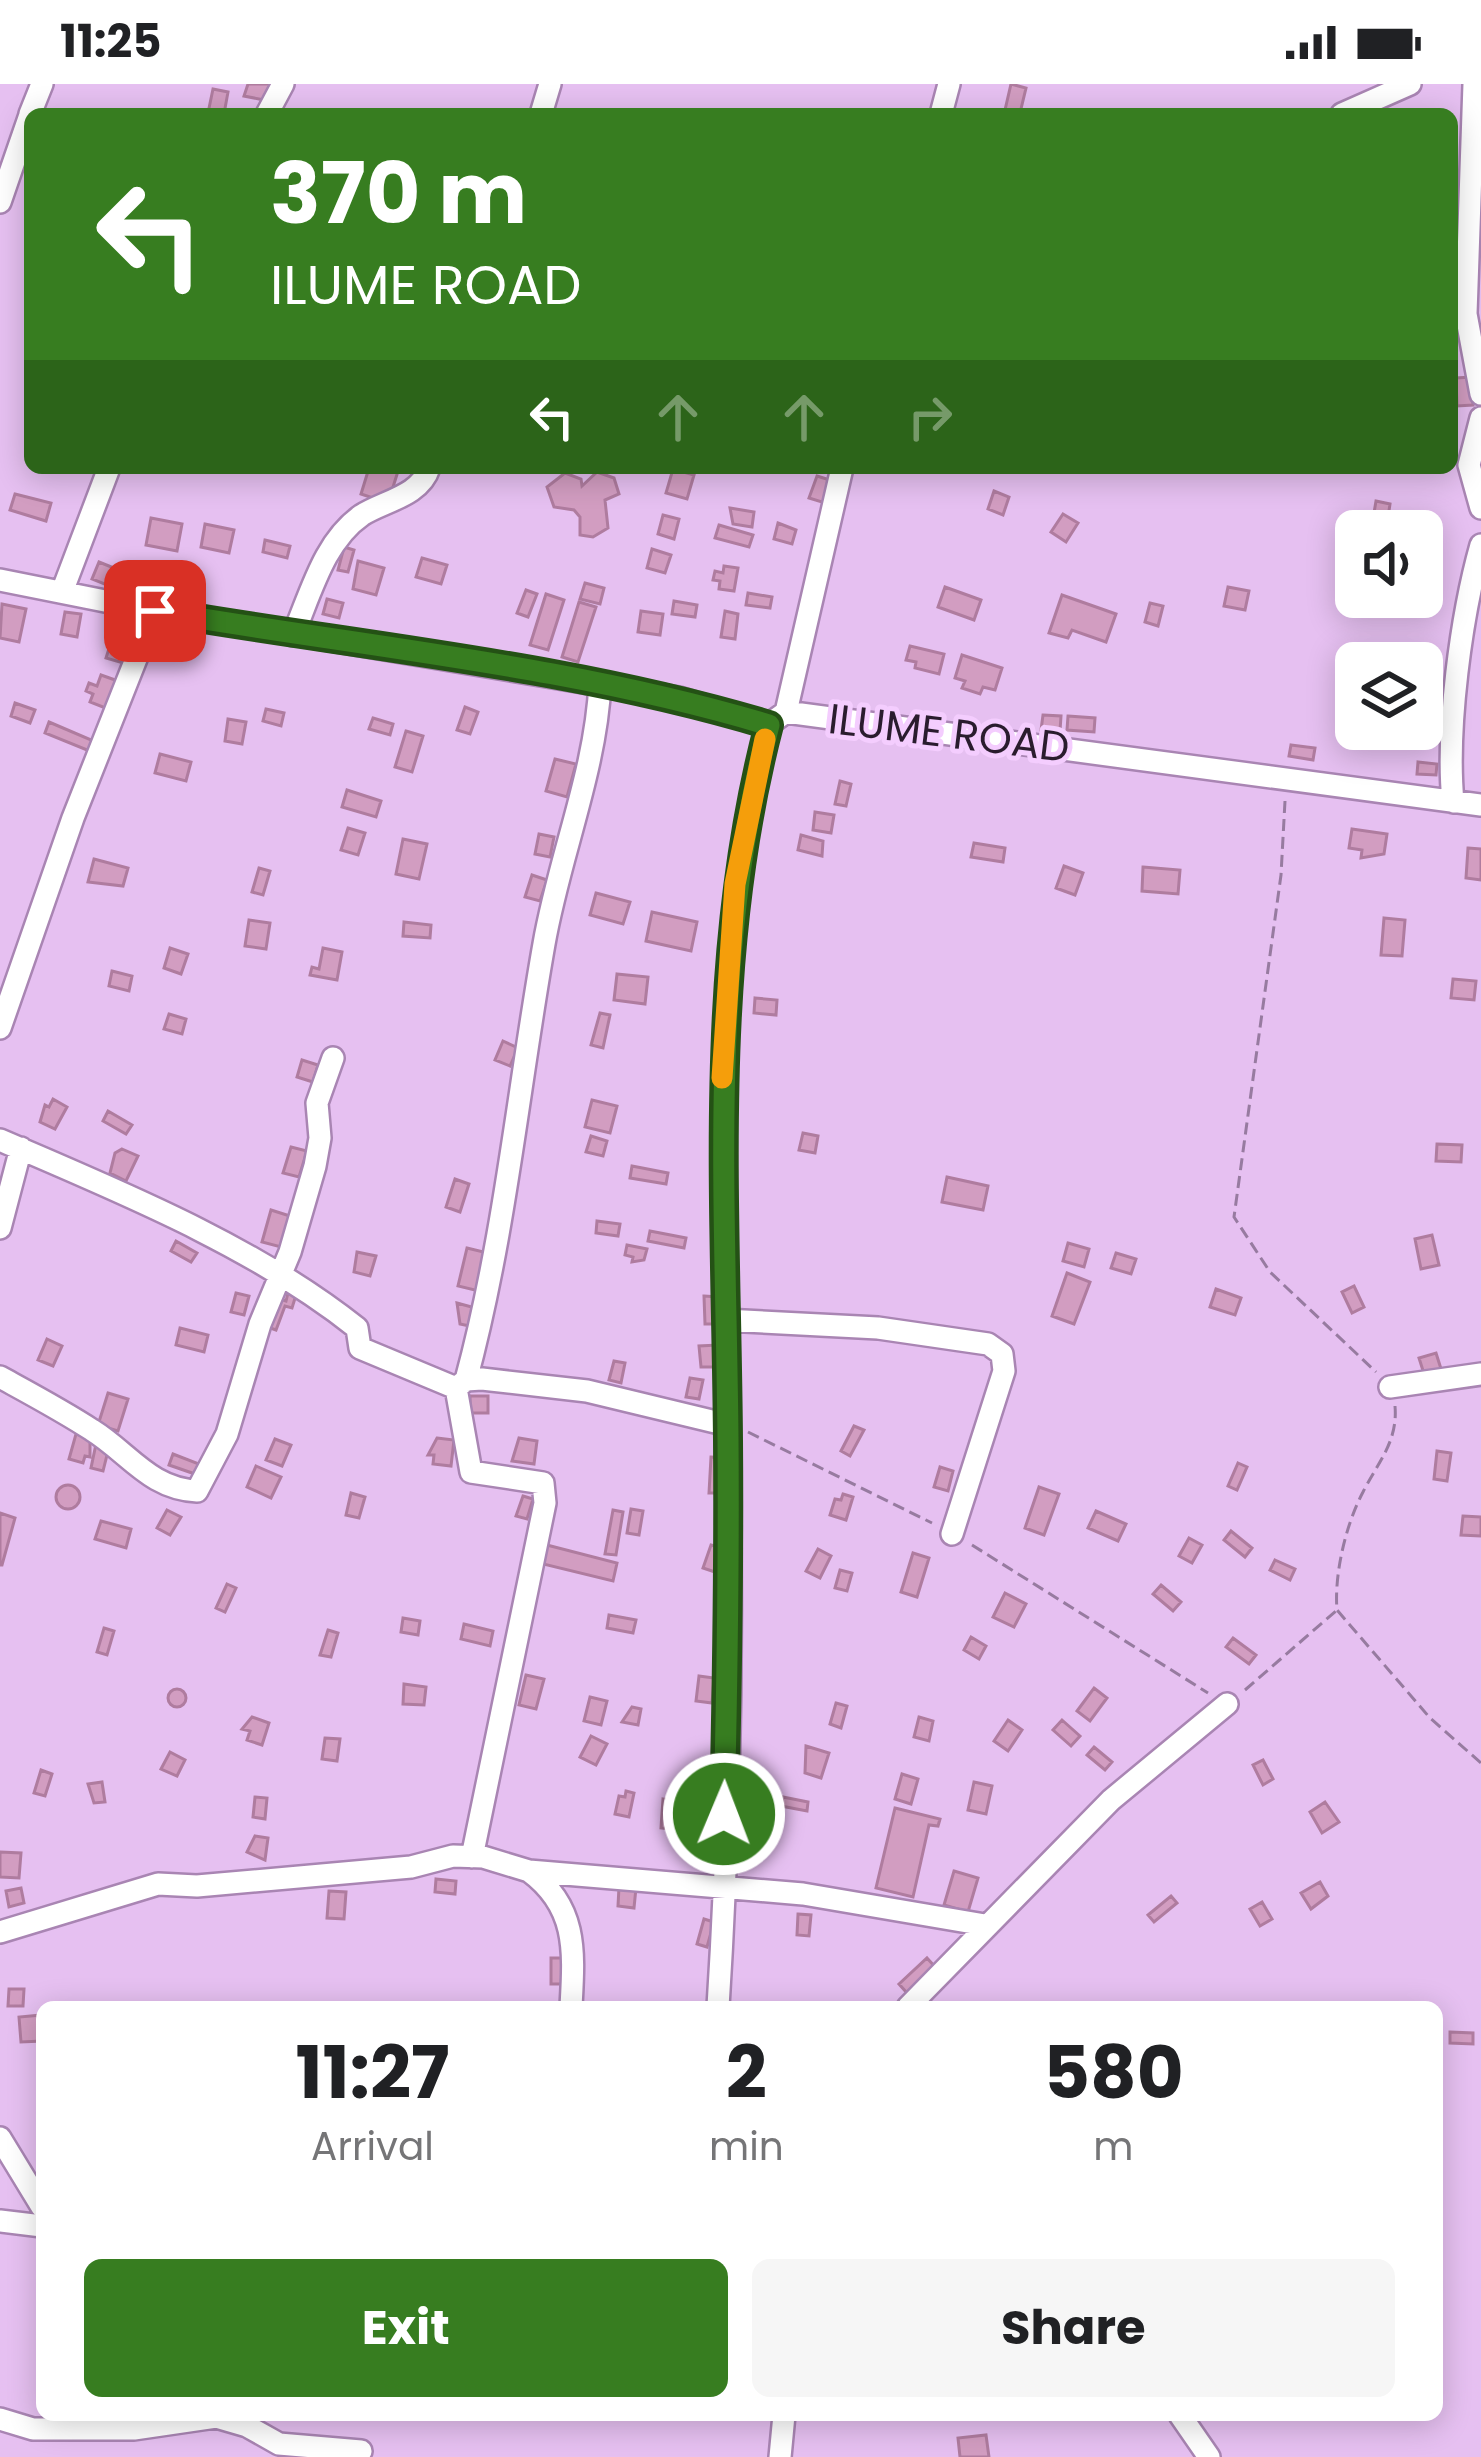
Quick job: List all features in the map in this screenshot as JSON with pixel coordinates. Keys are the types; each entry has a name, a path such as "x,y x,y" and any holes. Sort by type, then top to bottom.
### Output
{"street":[{"path":"1356,108 1410,84"},
{"path":"1474,84 1461,350 1481,394"},
{"path":"0,202 5,171 24,128"},
{"path":"1481,418 1469,465 1481,508"},
{"path":"62,592 107,474"},
{"path":"293,635 335,539 364,513 394,502 428,474"},
{"path":"718,2001 728,1430 721,1106 735,884 840,474"},
{"path":"1453,802 1449,769 1464,614 1481,545"},
{"name":"ILUME ROAD","path":"0,580 293,635 601,683 777,718 1286,775 1481,806"},
{"path":"0,1028 73,818 155,611"},
{"path":"472,1857 545,1503 544,1484 471,1472 461,1384 502,1221 544,942 590,753 601,683"},
{"path":"0,1377 89,1427 137,1470 178,1490 197,1491 227,1434 277,1276 290,1252 315,1166 320,1138 317,1103 333,1058"},
{"path":"0,1228 10,1144 192,1228 318,1295 357,1328 364,1353 461,1384 587,1391 728,1430"},
{"path":"725,1321 878,1328 988,1344 1002,1354 1004,1371 952,1534"},
{"path":"1390,1387 1481,1374"},
{"path":"914,2001 1112,1800 1227,1704"},
{"path":"0,1932 136,1887 197,1886 472,1857 529,1871 723,1885 888,1905 985,1924"},
{"path":"529,1871 544,1882 568,1918 576,1963 572,2001"},
{"path":"0,2138 36,2197"},
{"path":"0,2221 36,2225"},
{"path":"0,2420 33,2429 134,2429 184,2421"},
{"path":"232,2421 279,2444 361,2451"},
{"path":"780,2457 783,2421"},
{"path":"1184,2421 1209,2457"}],"path":[{"path":"1286,775 1281,875 1234,1217 1270,1272 1390,1387 1394,1432 1354,1512 1335,1588 1337,1610 1430,1718 1481,1763"},
{"path":"728,1430 754,1431 952,1534 1227,1704 1337,1610"}],"building":[{"path":"248,84 271,84 264,100 244,96"},
{"path":"1011,84 1026,88 1021,108 1005,108"},
{"path":"213,89 228,92 225,108 209,108"},
{"path":"1472,377 1473,405 1458,406 1458,378"},
{"path":"367,474 397,474 388,503 361,494"},
{"path":"564,474 581,479 582,486 595,474 603,474 614,478 619,494 605,500 608,528 593,537 580,535 580,517 574,510 554,507 547,487"},
{"path":"672,474 694,475 687,499 666,493"},
{"path":"817,476 833,481 825,503 809,498"},
{"path":"994,491 1009,497 1003,515 988,509"},
{"path":"15,494 51,503 46,521 10,510"},
{"path":"1376,501 1390,504 1389,510 1374,510"},
{"path":"730,508 754,512 752,527 733,524"},
{"path":"1063,514 1078,523 1066,542 1051,532"},
{"path":"663,515 679,519 674,539 658,534"},
{"path":"151,518 182,524 177,551 146,545"},
{"path":"778,523 796,530 792,544 774,539"},
{"path":"205,524 234,530 229,553 201,547"},
{"path":"719,525 753,535 749,547 715,538"},
{"path":"265,540 290,546 287,558 263,552"},
{"path":"344,547 354,550 348,572 338,570"},
{"path":"652,549 671,555 665,573 647,568"},
{"path":"422,558 447,565 441,584 416,577"},
{"path":"358,561 384,568 376,595 353,589"},
{"path":"99,562 139,578 132,595 92,579"},
{"path":"724,566 738,568 734,591 719,589 720,581 713,580 715,571 723,573"},
{"path":"585,583 604,588 600,604 580,599"},
{"path":"945,587 981,600 974,620 938,607"},
{"path":"1228,587 1249,591 1245,610 1224,606"},
{"path":"526,590 537,594 528,617 517,613"},
{"path":"748,593 772,597 770,608 746,605"},
{"path":"546,594 564,600 548,650 530,645"},
{"path":"1062,595 1116,614 1106,642 1072,630 1068,638 1049,633"},
{"path":"327,599 343,603 339,618 323,614"},
{"path":"674,601 697,605 695,617 672,614"},
{"path":"579,602 596,607 578,662 562,657"},
{"path":"1150,603 1163,606 1158,626 1145,622"},
{"path":"2,604 26,609 19,642 0,638"},
{"path":"641,611 663,614 660,635 638,632"},
{"path":"725,611 738,614 735,639 721,637"},
{"path":"65,612 81,614 77,637 61,634"},
{"path":"113,636 129,641 123,663 106,658"},
{"path":"910,646 944,654 939,674 915,668 916,662 906,660"},
{"path":"962,655 1002,668 995,690 983,687 980,694 962,688 965,681 955,678"},
{"path":"101,675 118,681 108,709 90,702 93,694 86,691 89,683 97,686"},
{"path":"15,703 35,710 30,723 11,716"},
{"path":"465,707 478,712 470,734 457,730"},
{"path":"266,709 284,713 281,726 263,721"},
{"path":"1043,715 1061,716 1060,731 1041,730"},
{"path":"1068,716 1095,718 1094,732 1067,730"},
{"path":"373,718 393,724 390,735 369,729"},
{"path":"228,719 246,722 242,744 225,741"},
{"path":"49,722 96,742 92,752 45,733"},
{"path":"406,731 423,736 412,772 395,767"},
{"path":"1291,745 1315,748 1313,760 1289,756"},
{"path":"160,754 191,762 186,781 155,773"},
{"path":"555,759 576,764 567,797 546,791"},
{"path":"1418,762 1437,764 1436,775 1417,774"},
{"path":"840,781 851,784 846,806 835,804"},
{"path":"347,790 381,801 376,817 342,807"},
{"path":"815,812 834,815 831,833 813,830"},
{"path":"348,828 365,833 358,855 341,850"},
{"path":"1352,829 1387,834 1384,854 1361,858 1362,850 1349,848"},
{"path":"539,834 554,837 550,857 535,854"},
{"path":"801,835 823,841 822,856 798,850"},
{"path":"403,839 427,844 419,879 396,874"},
{"path":"974,843 1005,848 1003,862 971,857"},
{"path":"1468,848 1481,849 1481,880 1466,878"},
{"path":"94,859 128,868 123,886 88,882"},
{"path":"1064,866 1083,873 1075,895 1056,888"},
{"path":"1143,867 1180,870 1178,894 1142,891"},
{"path":"259,868 270,871 263,895 252,892"},
{"path":"532,875 547,880 540,901 525,897"},
{"path":"596,893 630,902 623,924 590,915"},
{"path":"652,912 697,922 691,951 646,941"},
{"path":"1384,918 1405,920 1402,956 1381,955"},
{"path":"249,920 270,923 266,949 245,946"},
{"path":"404,922 431,925 430,938 403,936"},
{"path":"170,948 188,954 181,974 164,968"},
{"path":"323,948 342,952 337,980 310,975 312,967 319,969"},
{"path":"112,971 132,976 129,991 109,986"},
{"path":"617,974 648,977 645,1004 614,1000"},
{"path":"1453,979 1476,981 1474,1000 1451,998"},
{"path":"755,998 777,1000 776,1015 754,1013"},
{"path":"600,1013 610,1015 603,1048 591,1045"},
{"path":"169,1014 186,1019 182,1034 164,1029"},
{"path":"503,1041 518,1048 510,1066 495,1060"},
{"path":"302,1060 318,1065 313,1082 297,1077"},
{"path":"53,1099 67,1107 55,1129 40,1122 45,1105 49,1107"},
{"path":"592,1100 617,1106 610,1133 585,1127"},
{"path":"108,1111 132,1125 126,1134 103,1121"},
{"path":"803,1133 818,1136 815,1153 799,1150"},
{"path":"591,1136 607,1141 603,1156 586,1152"},
{"path":"1437,1144 1462,1145 1461,1162 1436,1161"},
{"path":"291,1147 307,1151 299,1177 283,1173"},
{"path":"122,1149 138,1156 126,1181 110,1173 115,1153"},
{"path":"632,1166 668,1173 666,1184 630,1178"},
{"path":"947,1177 988,1186 983,1210 942,1202"},
{"path":"455,1179 469,1184 460,1212 446,1207"},
{"path":"271,1210 290,1216 281,1247 262,1242"},
{"path":"597,1221 620,1224 618,1236 596,1233"},
{"path":"650,1231 686,1238 684,1248 648,1241"},
{"path":"1432,1235 1439,1265 1421,1269 1415,1239"},
{"path":"176,1241 197,1253 191,1262 171,1251"},
{"path":"1068,1243 1089,1249 1084,1267 1063,1261"},
{"path":"627,1245 647,1249 644,1260 632,1262 633,1257 625,1255"},
{"path":"467,1248 492,1254 483,1292 458,1286"},
{"path":"357,1252 376,1256 370,1276 354,1272"},
{"path":"1116,1253 1136,1259 1131,1274 1111,1268"},
{"path":"1067,1273 1090,1282 1074,1324 1052,1316"},
{"path":"1354,1286 1364,1307 1352,1313 1342,1292"},
{"path":"1216,1289 1241,1298 1235,1315 1210,1307"},
{"path":"236,1293 249,1296 244,1315 231,1312"},
{"path":"288,1293 296,1295 292,1308 285,1306 276,1330 262,1325 271,1296 286,1301"},
{"path":"704,1296 718,1297 719,1324 705,1324"},
{"path":"457,1303 479,1309 474,1327 460,1324"},
{"path":"180,1328 208,1335 204,1352 176,1345"},
{"path":"47,1339 62,1346 53,1366 38,1360"},
{"path":"718,1345 718,1367 701,1367 699,1346"},
{"path":"1436,1353 1442,1372 1425,1377 1419,1358"},
{"path":"614,1361 625,1363 621,1383 609,1380"},
{"path":"690,1378 703,1380 699,1399 686,1397"},
{"path":"108,1393 128,1399 118,1431 98,1425"},
{"path":"470,1396 488,1396 488,1413 470,1413"},
{"path":"854,1426 864,1430 850,1456 841,1451"},
{"path":"76,1434 90,1438 90,1457 85,1456 83,1463 69,1459"},
{"path":"437,1438 454,1440 451,1466 433,1464 434,1455 428,1455"},
{"path":"519,1438 537,1441 534,1464 512,1461"},
{"path":"275,1439 291,1445 282,1466 266,1460"},
{"path":"96,1444 109,1447 103,1471 91,1468"},
{"path":"1437,1451 1451,1453 1447,1481 1434,1479"},
{"path":"173,1454 199,1464 195,1474 169,1465"},
{"path":"711,1457 723,1458 722,1493 709,1493"},
{"path":"1238,1463 1247,1467 1237,1490 1228,1486"},
{"path":"256,1466 281,1477 271,1498 247,1487"},
{"path":"940,1467 953,1471 948,1491 934,1487"},
{"path":"63,1485 73,1485 80,1497 73,1509 63,1509 56,1502 56,1492"},
{"path":"1039,1487 1059,1494 1044,1535 1025,1528"},
{"path":"351,1493 365,1497 359,1518 346,1515"},
{"path":"843,1494 853,1497 846,1520 830,1515 835,1499 841,1500"},
{"path":"523,1496 533,1499 527,1519 516,1516"},
{"path":"631,1509 643,1511 639,1535 627,1533"},
{"path":"167,1510 181,1517 170,1535 157,1528"},
{"path":"613,1510 623,1512 616,1555 605,1554"},
{"path":"1096,1511 1126,1524 1118,1541 1088,1528"},
{"path":"0,1513 15,1518 2,1565 0,1565"},
{"path":"1463,1516 1481,1517 1481,1536 1461,1535"},
{"path":"101,1521 131,1529 126,1548 95,1539"},
{"path":"1231,1531 1252,1548 1245,1557 1224,1540"},
{"path":"1189,1538 1202,1545 1192,1563 1179,1556"},
{"path":"543,1544 617,1563 613,1581 539,1563"},
{"path":"711,1545 722,1548 715,1572 703,1568"},
{"path":"818,1549 831,1556 820,1578 806,1571"},
{"path":"913,1553 929,1558 917,1597 901,1592"},
{"path":"1275,1560 1295,1569 1290,1580 1270,1570"},
{"path":"840,1570 852,1573 847,1591 835,1588"},
{"path":"227,1584 236,1588 225,1612 216,1608"},
{"path":"1161,1585 1181,1602 1173,1611 1153,1594"},
{"path":"1005,1593 1026,1604 1014,1627 993,1617"},
{"path":"609,1615 636,1620 633,1633 607,1628"},
{"path":"403,1618 420,1621 418,1635 401,1632"},
{"path":"464,1624 493,1631 490,1646 461,1639"},
{"path":"104,1628 114,1631 107,1655 97,1652"},
{"path":"328,1630 338,1633 331,1657 320,1655"},
{"path":"971,1637 986,1646 979,1659 964,1650"},
{"path":"1233,1638 1256,1655 1249,1664 1226,1647"},
{"path":"526,1675 544,1679 536,1709 519,1705"},
{"path":"699,1676 714,1678 712,1703 696,1701"},
{"path":"404,1684 426,1687 424,1705 403,1704"},
{"path":"1094,1688 1107,1698 1090,1721 1077,1711"},
{"path":"177,1689 186,1698 177,1707 168,1698"},
{"path":"590,1697 607,1701 601,1725 584,1721"},
{"path":"836,1703 847,1706 841,1728 830,1724"},
{"path":"632,1707 641,1709 638,1725 622,1722"},
{"path":"252,1717 269,1723 262,1745 247,1740 250,1731 242,1729"},
{"path":"919,1717 933,1721 929,1741 914,1737"},
{"path":"1008,1720 1022,1730 1008,1751 994,1741"},
{"path":"1062,1720 1080,1736 1071,1746 1053,1730"},
{"path":"591,1736 607,1744 596,1765 580,1757"},
{"path":"325,1738 340,1739 337,1761 322,1759"},
{"path":"806,1746 829,1753 821,1778 805,1773"},
{"path":"1094,1747 1112,1762 1105,1770 1087,1755"},
{"path":"170,1752 185,1760 177,1776 161,1769"},
{"path":"1263,1760 1273,1779 1263,1785 1253,1765"},
{"path":"704,1765 718,1766 715,1794 701,1793"},
{"path":"41,1770 52,1774 45,1796 34,1793"},
{"path":"902,1774 918,1779 911,1804 895,1799"},
{"path":"102,1782 105,1802 94,1803 88,1784"},
{"path":"974,1782 992,1786 986,1814 968,1810"},
{"path":"626,1791 634,1793 629,1817 615,1814 619,1796 625,1797"},
{"path":"255,1797 267,1798 265,1819 253,1817"},
{"path":"783,1797 808,1802 807,1811 781,1806"},
{"path":"663,1799 683,1801 681,1830 661,1828"},
{"path":"1325,1802 1339,1822 1322,1833 1310,1812"},
{"path":"895,1808 940,1819 938,1826 929,1825 913,1897 876,1888"},
{"path":"255,1836 268,1838 265,1860 247,1852"},
{"path":"0,1852 21,1853 19,1878 0,1877"},
{"path":"954,1871 978,1878 968,1912 944,1905"},
{"path":"436,1879 456,1881 455,1894 435,1892"},
{"path":"1320,1882 1328,1896 1311,1909 1301,1893"},
{"path":"619,1887 636,1888 634,1908 618,1906"},
{"path":"21,1888 24,1903 9,1907 6,1891"},
{"path":"329,1891 346,1892 344,1919 327,1918"},
{"path":"1171,1896 1177,1903 1154,1922 1148,1915"},
{"path":"1262,1902 1272,1919 1260,1926 1250,1909"},
{"path":"798,1914 811,1915 809,1936 797,1935"},
{"path":"704,1919 714,1922 707,1947 697,1944"},
{"path":"551,1958 569,1958 568,1984 551,1984"},
{"path":"927,1958 936,1968 908,1994 899,1984"},
{"path":"9,1989 24,1989 23,2006 8,2006"},
{"path":"36,2016 36,2041 21,2042 19,2017"},
{"path":"1450,2032 1473,2033 1473,2044 1450,2043"},
{"path":"986,2435 989,2457 960,2457 958,2438"}],"slow traffic":[{"path":"722,1078 735,884 765,739"}],"route":[{"path":"155,611 601,683 680,698 769,725 735,884 724,1031 721,1106 728,1435 724,1814"}]}
